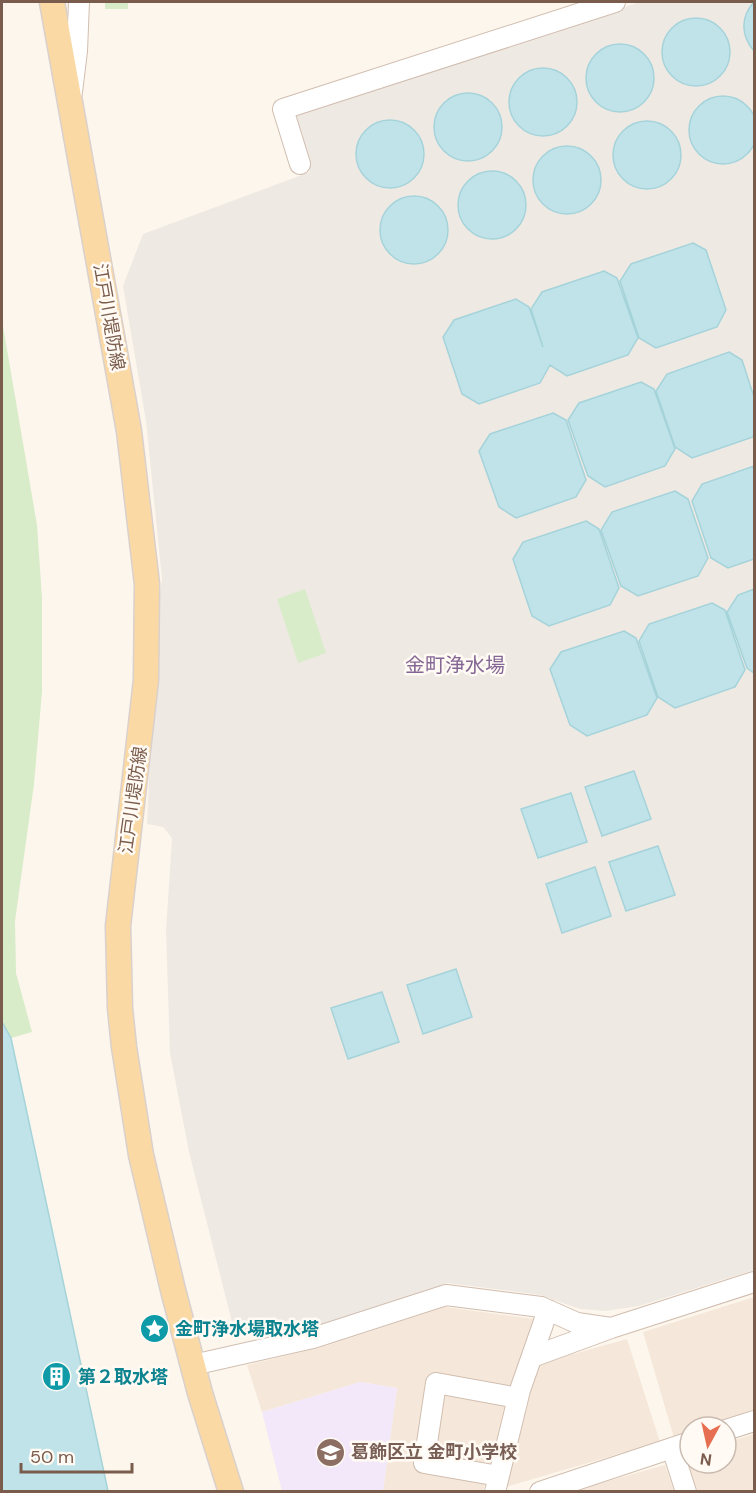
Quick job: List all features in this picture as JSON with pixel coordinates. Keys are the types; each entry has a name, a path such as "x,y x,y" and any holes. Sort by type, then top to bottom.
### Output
{"main road":[{"name":"江戸川堤防線","path":"52,2 129,431 147,584 146,680 118,926 123,1038 141,1155 193,1365 231,1491"}],"street":[{"name":"江戸川堤防線","path":"70,101 75,76 78,2"},
{"path":"300,164 283,109 615,2"},
{"path":"532,1357 611,1328 754,1282"},
{"path":"193,1365 313,1338 446,1295 548,1310 577,1323 611,1328"},
{"path":"519,1398 436,1383 424,1463 497,1484 519,1398 548,1310"},
{"path":"738,1426 754,1421"},
{"path":"540,1491 678,1446"},
{"path":"684,1475 686,1491"}],"shaded area":[{"name":"金町浄水場","path":"640,2 754,2 754,1270 639,1306 606,1311 580,1309 540,1295 448,1283 314,1328 273,1334 234,1330 189,1152 170,1053 166,931 172,838 163,827 147,824 156,623 162,579 146,421 123,286 143,234 310,172 292,114"},
{"path":"754,1297 754,1409 737,1415 678,1415 678,1436 674,1438 643,1332"},
{"path":"445,1307 535,1319 510,1392 483,1491 383,1491 397,1388 360,1382 262,1412 247,1365 319,1348"},
{"path":"627,1339 660,1442 502,1488 537,1364"},
{"name":"葛飾区立 金町小学校","path":"360,1382 397,1388 383,1491 282,1491 262,1412"},
{"path":"754,1434 754,1491 692,1491 687,1475 738,1475 738,1439"},
{"path":"665,1465 674,1491 569,1492"}],"green space":[{"path":"105,2 128,2 128,9 105,9"},
{"path":"2,320 37,525 42,598 42,692 34,784 15,921 16,973 32,1032 11,1038 2,1022"},
{"path":"305,589 326,653 298,663 277,599"}],"water":[{"path":"754,2 754,51 745,33 744,20"},
{"path":"696,18 709,21 720,28 727,39 730,52 727,65 720,76 709,83 696,86 683,83 672,76 665,65 662,52 665,39 672,28 683,21"},
{"path":"620,44 633,47 644,54 651,65 654,78 651,91 644,102 633,109 620,112 607,109 596,102 589,91 586,78 589,65 596,54 607,47"},
{"path":"543,68 556,71 567,78 574,89 577,102 574,115 567,126 556,133 543,136 530,133 519,126 512,115 509,102 512,89 519,78 530,71"},
{"path":"468,93 481,96 492,103 499,114 502,127 499,140 492,151 481,158 468,161 455,158 444,151 437,140 434,127 437,114 444,103 455,96"},
{"path":"723,96 736,99 747,106 754,117 757,130 754,143 747,154 736,161 723,164 710,161 699,154 692,143 689,130 692,117 699,106 710,99"},
{"path":"390,120 403,123 414,130 421,141 424,154 421,167 414,178 403,185 390,188 377,185 366,178 359,167 356,154 359,141 366,130 377,123"},
{"path":"647,121 660,124 671,131 678,142 681,155 678,168 671,179 660,186 647,189 634,186 623,179 616,168 613,155 616,142 623,131 634,124"},
{"path":"567,146 580,149 591,156 598,167 601,180 598,193 591,204 580,211 567,214 554,211 543,204 536,193 533,180 536,167 543,156 554,149"},
{"path":"492,171 505,174 516,181 523,192 526,205 523,218 516,229 505,236 492,239 479,236 468,229 461,218 458,205 461,192 468,181 479,174"},
{"path":"414,196 427,199 438,206 445,217 448,230 445,243 438,254 427,261 414,264 401,261 390,254 383,243 380,230 383,217 390,206 401,199"},
{"path":"693,243 706,250 726,310 717,327 656,348 639,338 620,281 631,264"},
{"path":"604,271 617,278 638,338 628,355 567,376 550,365 540,383 479,404 462,394 443,337 454,320 516,299 529,307 543,347 531,309 542,292"},
{"path":"729,352 742,360 754,397 753,437 692,458 675,447 656,391 667,374"},
{"path":"641,382 654,389 675,449 665,466 605,487 588,476 568,420 579,403"},
{"path":"553,413 566,420 586,480 576,497 516,518 499,507 479,451 490,434"},
{"path":"754,466 754,559 728,568 711,558 692,501 702,484"},
{"path":"675,491 688,499 708,558 698,576 638,596 621,586 601,530 612,512"},
{"path":"586,521 599,529 619,588 610,605 549,626 532,616 513,559 523,542"},
{"path":"754,589 754,673 747,668 727,612 738,595"},
{"path":"712,603 725,610 745,670 735,687 675,708 658,697 639,641 649,624"},
{"path":"624,631 636,638 657,698 647,715 587,736 570,725 550,669 561,652"},
{"path":"634,771 651,819 602,836 585,787"},
{"path":"571,793 587,842 538,858 521,809"},
{"path":"658,846 675,895 626,911 609,862"},
{"path":"595,867 611,916 562,933 546,884"},
{"path":"456,969 472,1017 423,1034 407,985"},
{"path":"382,992 399,1042 348,1059 331,1008"},
{"path":"2,1022 11,1038 108,1491 2,1491"}],"place":[{"name":"金町浄水場取水塔","path":"154,1329"},
{"name":"第２取水塔","path":"57,1377"},
{"name":"葛飾区立 金町小学校","path":"330,1452"}],"district":[{"name":"金町浄水場","path":"455,665"}]}
